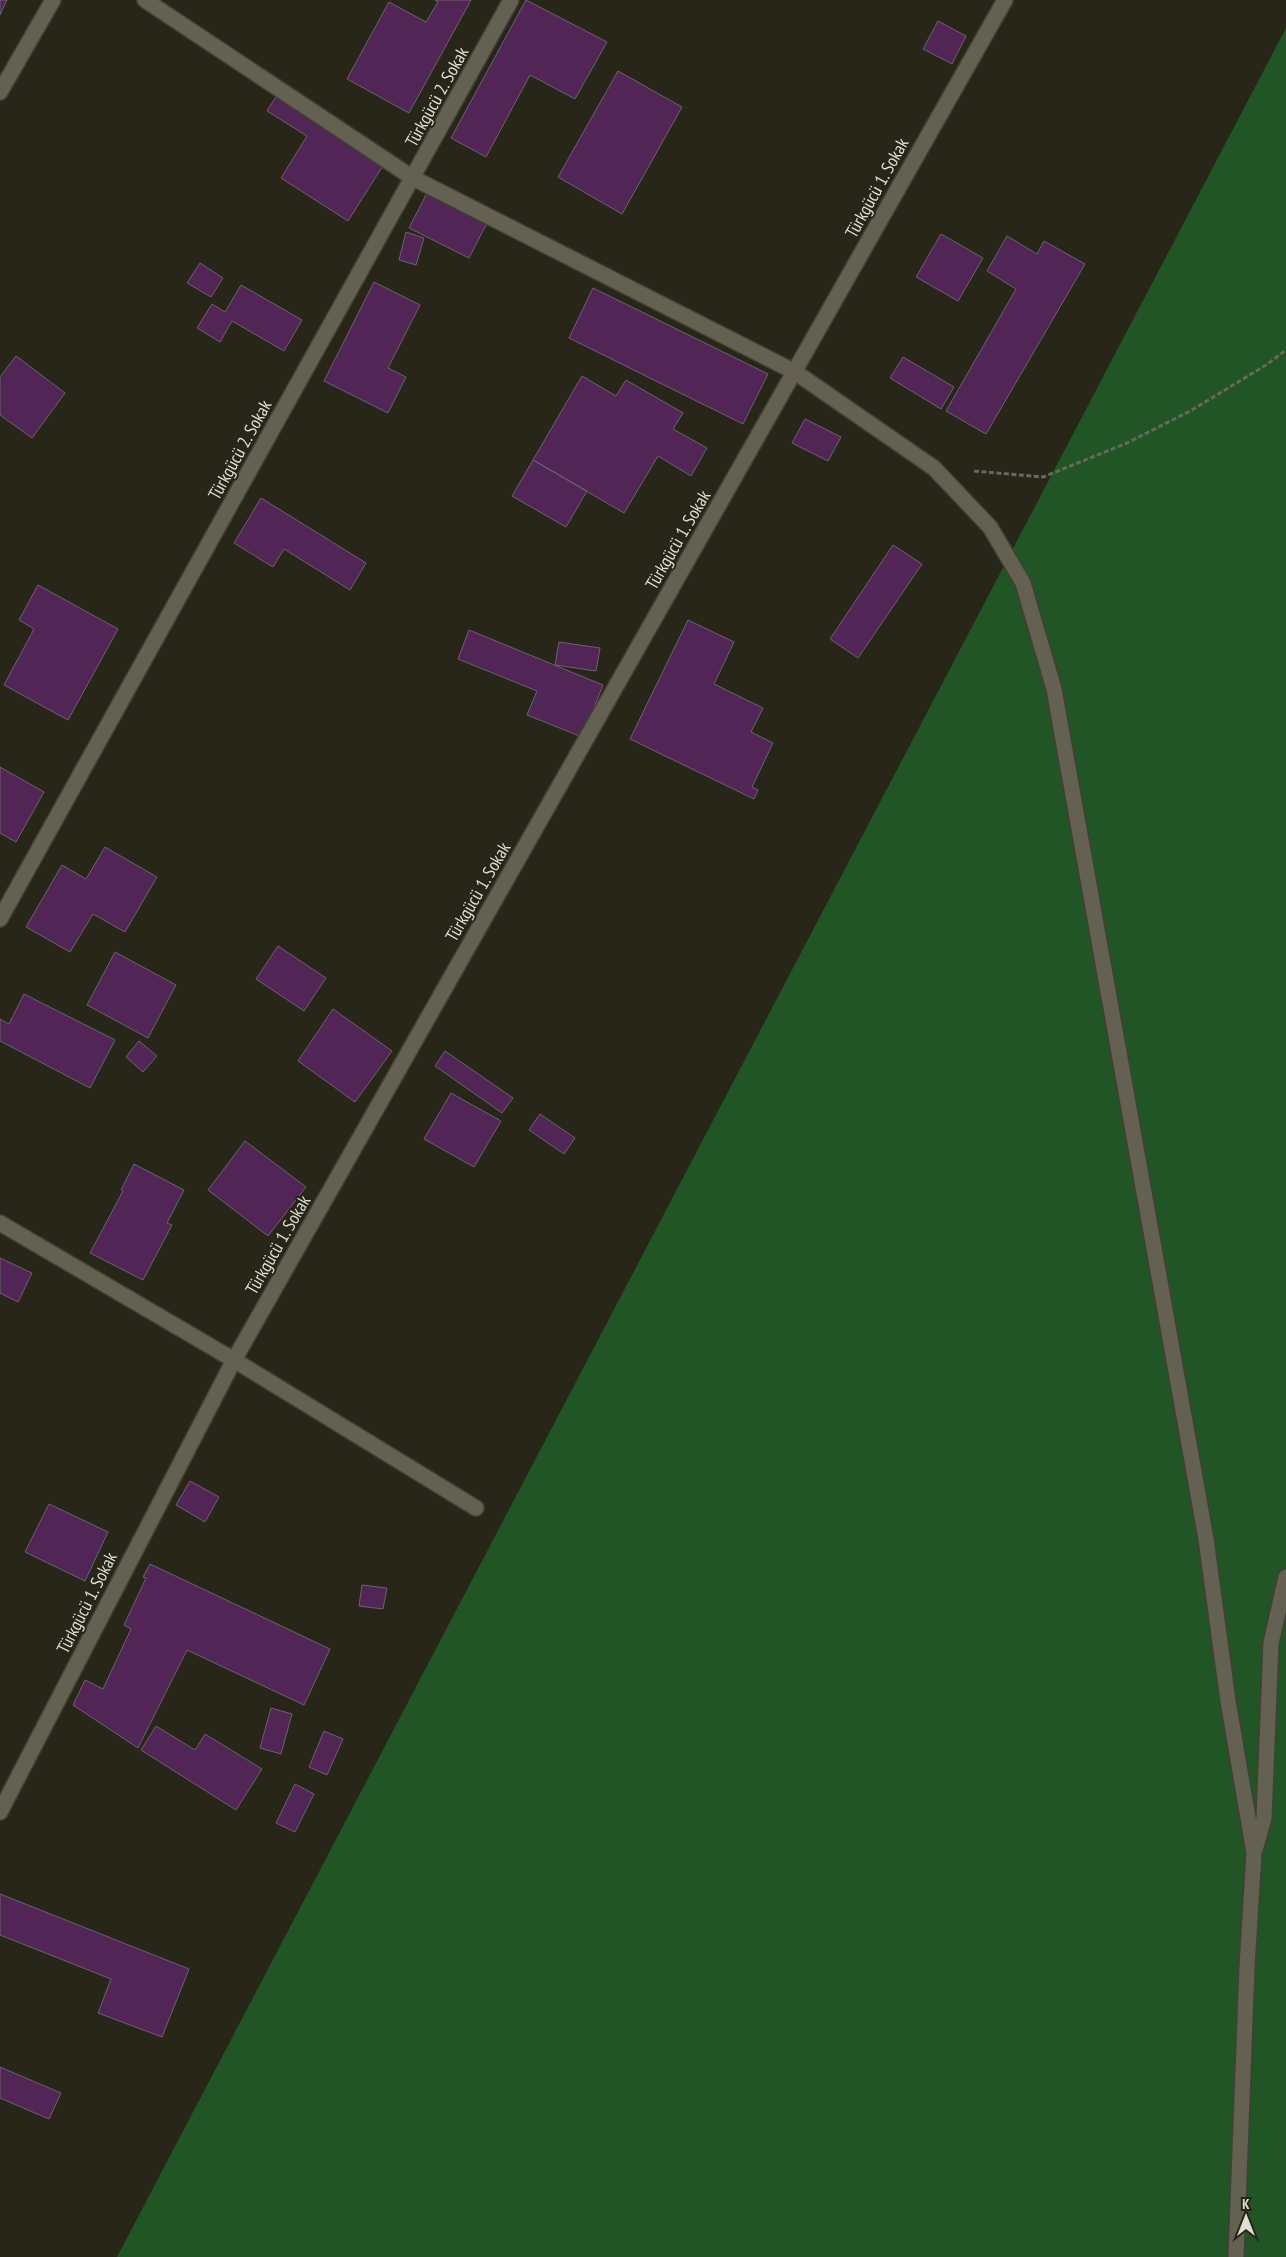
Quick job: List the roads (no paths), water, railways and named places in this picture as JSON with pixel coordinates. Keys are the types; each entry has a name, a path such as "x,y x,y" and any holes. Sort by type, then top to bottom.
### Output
{"street":[{"path":"0,92 52,0"},
{"path":"145,0 413,178 795,372 934,468 990,527 1023,583 1054,689 1204,1530 1228,1701 1254,1853"},
{"name":"Türkgücü 2. Sokak","path":"0,919 512,0"},
{"name":"Türkgücü 1. Sokak","path":"0,1812 234,1360 1005,0"},
{"path":"0,1223 234,1360 476,1508"},
{"path":"1236,2257 1247,1967 1254,1853 1264,1818 1271,1643 1286,1577"}]}
